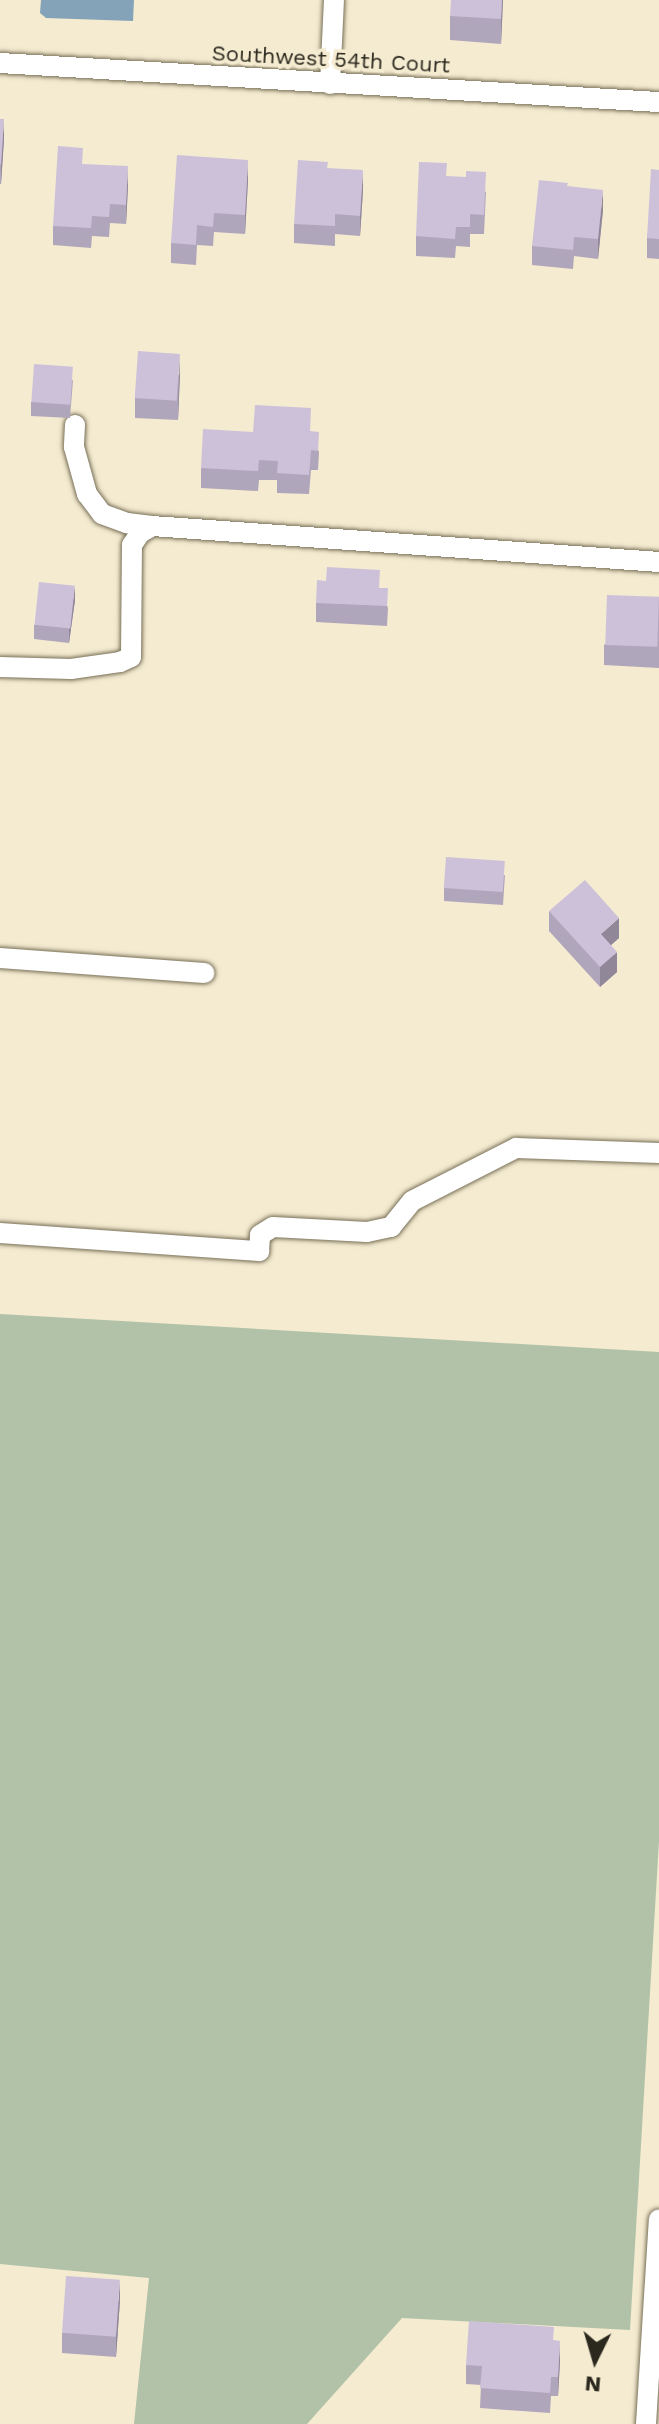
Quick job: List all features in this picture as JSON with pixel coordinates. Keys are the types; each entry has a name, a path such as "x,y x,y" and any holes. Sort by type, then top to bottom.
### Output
{"street":[{"path":"330,84 334,0"},
{"name":"Southwest 54th Court","path":"0,63 659,102"},
{"path":"75,425 74,447 87,494 102,514 127,523 659,562"},
{"path":"0,667 71,669 131,657 132,545 140,533 152,526"},
{"path":"0,958 204,973"},
{"path":"0,1233 259,1251 260,1235 273,1227 367,1232 391,1227 412,1201 516,1148 659,1153"},
{"path":"646,2424 659,2219"}],"green space":[{"path":"0,1314 659,1352 659,1841 630,2330 402,2318 307,2424 134,2424 149,2278 0,2264"}],"water":[{"path":"41,0 134,0 133,21 46,18 40,13"}],"building":[{"path":"451,0 502,0 501,19 450,16"},
{"path":"0,119 4,119 1,165 0,164"},
{"path":"58,146 83,148 82,164 128,166 126,205 110,204 109,217 92,216 91,228 53,226"},
{"path":"177,155 248,160 245,215 214,213 213,227 197,225 196,245 171,243"},
{"path":"298,160 328,162 327,168 363,170 360,216 335,214 335,226 294,224"},
{"path":"419,162 447,163 446,176 466,177 466,171 486,172 484,215 470,214 470,227 456,227 455,239 416,236"},
{"path":"651,169 659,170 659,239 647,238"},
{"path":"539,180 603,190 598,239 574,237 573,250 532,246"},
{"path":"138,351 180,354 177,401 135,398"},
{"path":"34,364 73,367 70,405 31,402"},
{"path":"255,405 311,408 310,431 319,432 318,451 311,450 309,475 277,473 278,461 259,460 258,471 201,468 203,429 253,432"},
{"path":"327,567 380,570 379,588 388,588 387,606 316,603 317,580 326,581"},
{"path":"39,582 75,586 70,629 35,625"},
{"path":"607,595 659,597 657,647 605,645"},
{"path":"446,857 505,861 503,892 444,888"},
{"path":"585,880 619,918 601,934 617,952 600,967 549,911"},
{"path":"66,2276 120,2280 116,2337 62,2333"},
{"path":"469,2321 554,2327 553,2340 560,2341 558,2377 551,2377 550,2393 480,2388 482,2366 466,2365"}]}
